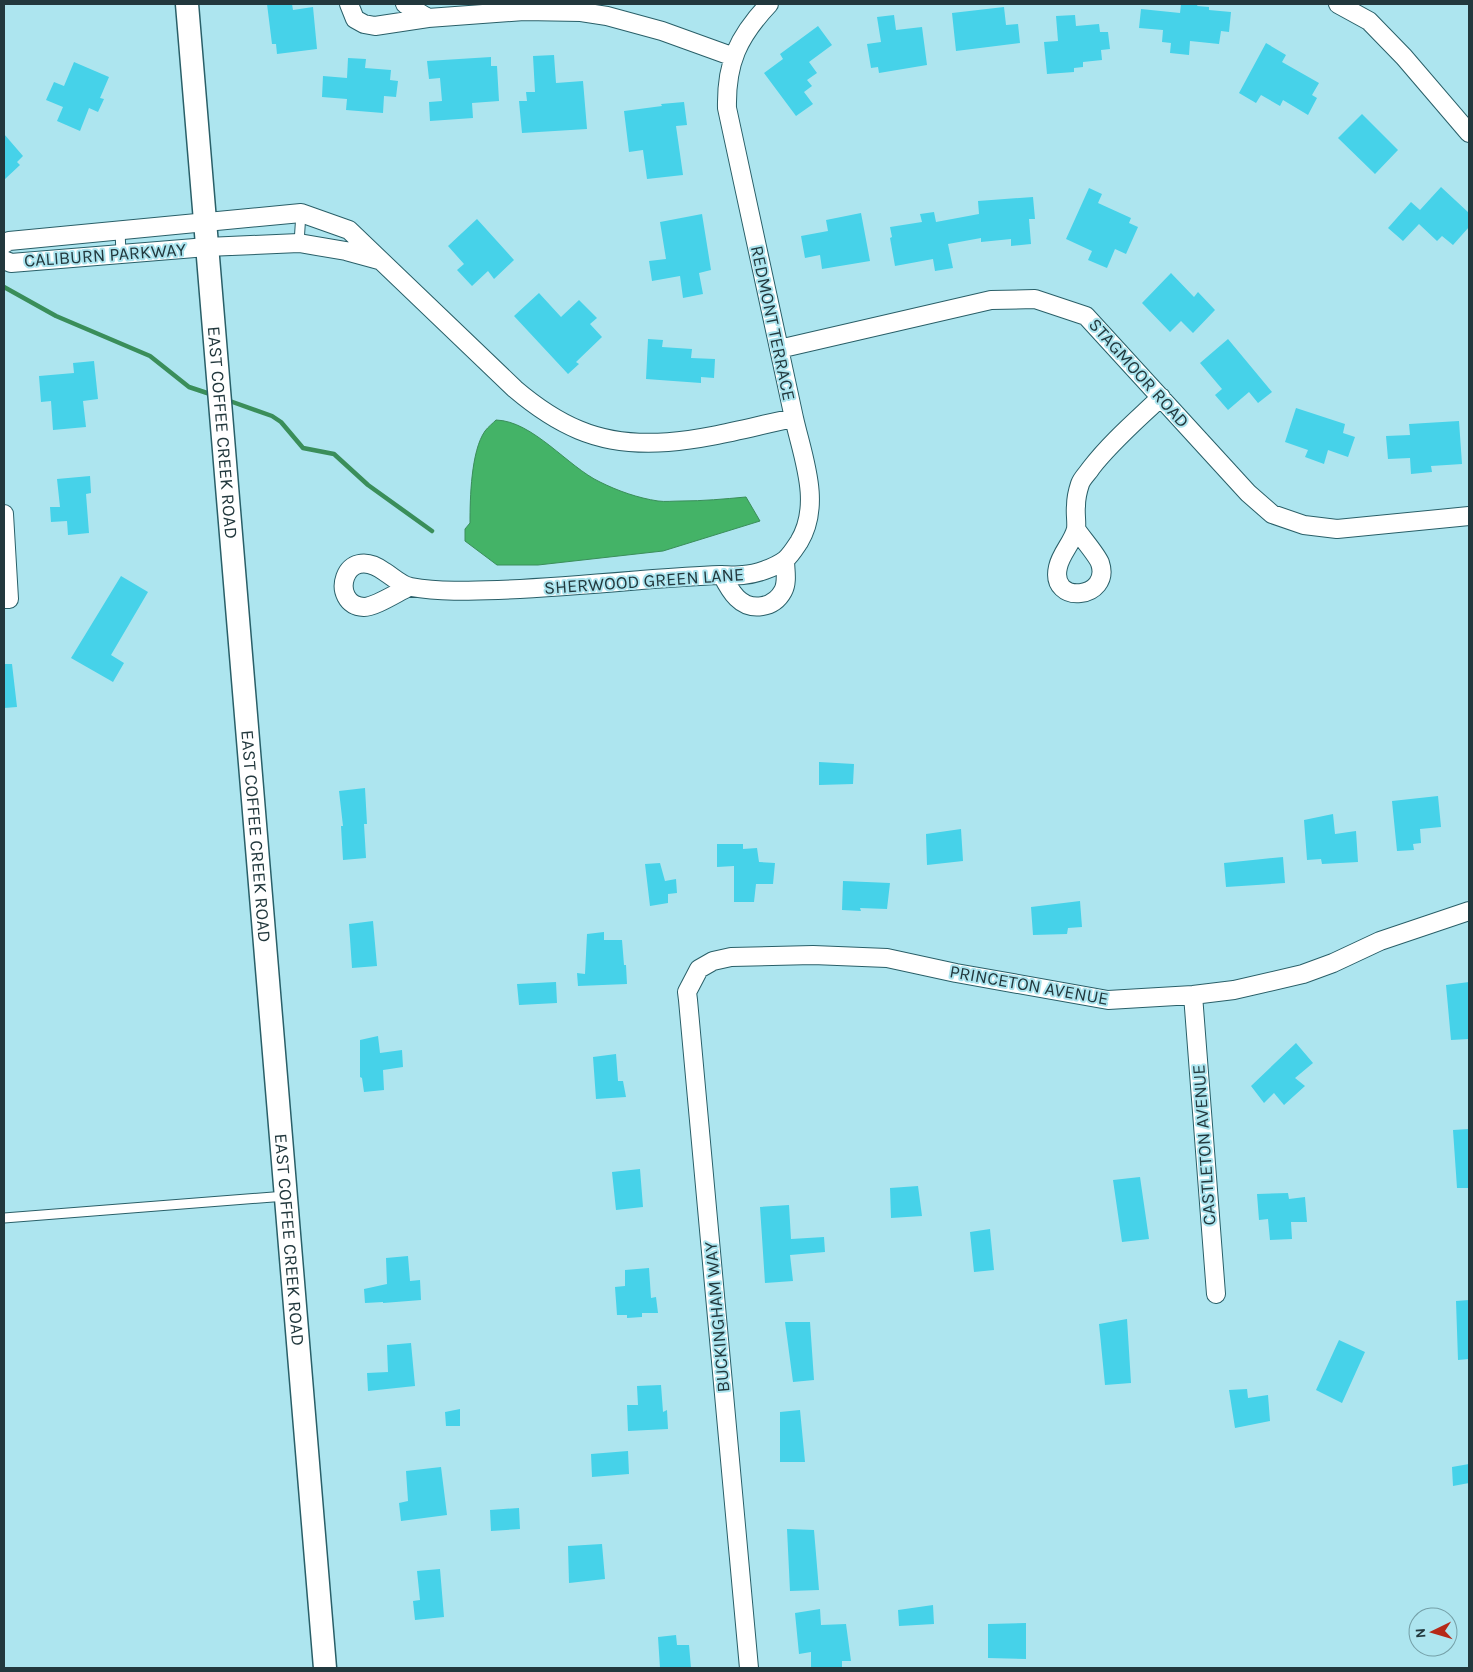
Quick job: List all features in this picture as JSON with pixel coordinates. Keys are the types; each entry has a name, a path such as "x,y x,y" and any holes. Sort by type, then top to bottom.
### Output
{"street":[{"name":"EAST COFFEE CREEK ROAD","path":"187,4 326,1668"},
{"path":"349,4 355,19 370,26 399,24 428,18 524,11 582,12 607,16 662,31 734,57"},
{"path":"404,4 428,18"},
{"name":"REDMONT TERRACE","path":"205,222 302,213 349,230 515,389 534,405 557,420 581,431 607,438 637,442 663,442 689,440 794,418 727,108 726,90 734,57 748,27 769,4"},
{"path":"1338,4 1369,21 1404,57 1469,133"},
{"name":"CALIBURN PARKWAY","path":"4,260 11,262 120,230 205,222"},
{"name":"CALIBURN PARKWAY","path":"4,244 9,241 54,248 122,254 207,248"},
{"name":"REDMONT TERRACE","path":"207,248 298,243 346,251 382,261"},
{"name":"STAGMOOR ROAD","path":"779,350 991,300 1034,299 1086,316 1248,493 1272,514 1304,525 1337,528 1469,516"},
{"path":"1076,529 1076,504 1081,482 1101,455 1161,398"},
{"path":"722,575 735,597 750,606 761,607 770,605 784,590 786,581 785,560 802,536 810,510 808,483 794,418"},
{"path":"4,514 6,599"},
{"name":"SHERWOOD GREEN LANE","path":"409,587 458,591 742,575 757,572 785,560"},
{"name":"PRINCETON AVENUE","path":"699,969 713,961 731,957 852,956 887,958 956,973 1108,1000 1193,995 1234,990 1303,974 1333,963 1380,941 1469,911"},
{"name":"BUCKINGHAM WAY","path":"699,969 688,992 688,1000 749,1668"},
{"name":"CASTLETON AVENUE","path":"1193,995 1216,1294"}],"lane":[{"path":"298,243 302,213"},
{"path":"120,230 122,254"},
{"path":"4,1218 286,1196"}],"shaded area":[{"path":"496,420 510,422 523,428 537,436 588,475 621,491 658,501 746,497 760,521 663,551 538,565 497,565 465,541 465,529 470,523 472,475 477,450 485,431"}],"building":[{"path":"267,4 292,4 293,10 313,7 317,49 277,54 276,44 272,44"},
{"path":"1181,4 1198,4 1197,6 1209,7 1209,10 1231,12 1229,32 1221,31 1219,44 1190,41 1189,55 1170,53 1171,43 1162,42 1163,30 1139,28 1141,9 1180,13"},
{"path":"1004,7 1006,25 1018,24 1020,43 956,51 952,13"},
{"path":"894,15 896,30 922,27 927,65 879,73 878,67 871,68 867,44 881,42 877,17"},
{"path":"1075,15 1076,26 1099,24 1100,32 1108,32 1110,49 1101,50 1102,60 1083,62 1083,67 1074,68 1074,72 1047,74 1044,42 1058,41 1056,16"},
{"path":"818,26 832,45 809,62 817,73 807,80 812,86 804,92 813,104 796,116 764,73 783,59 780,54"},
{"path":"1266,43 1286,55 1282,62 1319,83 1312,95 1317,98 1308,115 1283,100 1280,106 1261,95 1256,103 1239,93"},
{"path":"554,55 556,83 583,81 587,129 522,133 519,101 527,101 526,92 535,92 533,56"},
{"path":"491,57 491,66 497,66 499,101 472,103 473,118 430,121 429,102 442,101 440,78 429,79 427,61"},
{"path":"348,58 366,59 365,68 391,70 390,80 398,81 396,97 384,96 383,113 346,110 347,99 322,97 323,76 347,78"},
{"path":"74,62 109,77 100,98 104,99 98,112 89,108 80,131 57,121 63,107 46,100 54,82 64,86"},
{"path":"684,102 687,125 676,126 683,175 647,179 643,150 629,152 624,111"},
{"path":"1362,114 1398,150 1375,174 1338,138"},
{"path":"4,134 23,156 17,162 20,165 4,180"},
{"path":"1441,187 1469,213 1469,227 1453,245 1442,236 1437,241 1419,224 1403,241 1388,228 1411,202 1420,210"},
{"path":"1089,188 1102,194 1098,203 1131,218 1129,223 1138,227 1126,254 1115,249 1107,268 1088,260 1092,251 1066,239"},
{"path":"1033,197 1035,219 1029,219 1031,244 1011,246 1011,239 981,242 981,238 948,244 953,268 935,271 933,259 895,266 890,227 922,222 920,214 934,212 936,222 979,214 978,201"},
{"path":"861,213 870,261 822,269 820,255 805,258 801,236 828,231 826,220"},
{"path":"702,214 711,270 699,273 703,294 683,298 680,276 652,281 649,261 666,259 660,222"},
{"path":"477,219 514,260 494,279 488,271 472,286 457,270 464,264 448,246"},
{"path":"1171,273 1194,297 1198,292 1215,310 1193,333 1181,321 1170,332 1142,303"},
{"path":"539,293 561,317 579,300 597,318 590,324 602,337 576,362 579,364 568,374 514,316"},
{"path":"648,339 663,340 662,347 692,349 691,358 715,359 714,378 701,377 701,383 646,379"},
{"path":"1228,339 1272,392 1258,403 1249,392 1228,410 1215,395 1222,389 1200,363"},
{"path":"94,361 98,399 83,401 86,427 53,430 51,401 41,402 39,376 74,373 73,363"},
{"path":"1296,408 1345,424 1343,433 1355,437 1348,457 1328,450 1324,464 1305,457 1308,450 1285,442"},
{"path":"1459,421 1462,464 1431,466 1432,472 1411,474 1410,458 1388,459 1386,436 1410,435 1409,424"},
{"path":"90,476 91,493 86,494 89,533 68,535 67,521 51,522 50,507 60,507 57,479"},
{"path":"121,576 148,592 111,655 124,663 113,682 71,658"},
{"path":"4,664 12,664 17,707 4,708"},
{"path":"819,762 854,764 853,784 819,785"},
{"path":"365,788 367,824 364,824 366,858 343,860 341,826 343,826 339,791"},
{"path":"1438,796 1441,827 1420,829 1421,843 1413,844 1414,850 1397,851 1392,801"},
{"path":"1333,814 1335,834 1356,831 1358,862 1322,864 1321,859 1307,860 1304,820"},
{"path":"961,829 963,861 927,865 926,834"},
{"path":"717,844 743,844 743,849 757,848 759,862 775,863 773,884 756,884 754,902 734,902 734,866 717,867"},
{"path":"1283,857 1285,883 1226,887 1224,863"},
{"path":"660,863 665,881 676,879 677,893 668,894 668,903 650,906 645,864"},
{"path":"843,881 890,883 887,909 860,908 861,911 842,910"},
{"path":"1080,901 1082,927 1068,928 1067,934 1033,935 1031,907"},
{"path":"373,921 377,966 352,968 349,924"},
{"path":"604,932 604,940 622,940 627,984 578,986 577,973 585,974 587,934"},
{"path":"556,982 557,1003 519,1005 517,984"},
{"path":"1469,982 1469,1039 1451,1040 1446,985"},
{"path":"378,1036 380,1053 402,1050 403,1067 383,1070 384,1090 364,1092 362,1078 360,1077 360,1040"},
{"path":"1296,1043 1313,1063 1295,1078 1305,1086 1284,1105 1274,1093 1264,1103 1251,1086"},
{"path":"616,1054 618,1081 623,1081 626,1097 596,1099 593,1057"},
{"path":"1469,1129 1469,1188 1457,1188 1453,1130"},
{"path":"640,1169 643,1207 616,1210 612,1172"},
{"path":"1140,1177 1149,1239 1122,1242 1113,1180"},
{"path":"918,1186 922,1216 891,1218 890,1188"},
{"path":"1288,1193 1289,1199 1305,1197 1307,1222 1291,1222 1292,1239 1270,1240 1268,1219 1259,1220 1257,1194"},
{"path":"789,1205 791,1239 824,1237 825,1252 790,1255 793,1281 765,1283 760,1207"},
{"path":"990,1229 994,1270 974,1272 970,1232"},
{"path":"408,1256 410,1281 420,1280 421,1300 365,1303 364,1289 387,1284 386,1258"},
{"path":"649,1268 651,1298 656,1297 658,1313 642,1313 642,1317 627,1318 627,1315 617,1315 615,1287 625,1286 625,1270"},
{"path":"1469,1300 1469,1359 1458,1360 1456,1301"},
{"path":"1127,1319 1131,1383 1105,1385 1099,1324"},
{"path":"785,1322 810,1322 814,1380 793,1382"},
{"path":"1339,1340 1365,1352 1342,1403 1316,1390"},
{"path":"411,1343 415,1386 368,1391 367,1373 388,1372 387,1345"},
{"path":"661,1385 663,1412 667,1410 668,1429 628,1431 627,1405 638,1405 637,1386"},
{"path":"1247,1389 1248,1398 1268,1395 1270,1421 1235,1428 1229,1390"},
{"path":"460,1409 460,1426 446,1426 445,1412"},
{"path":"800,1410 805,1462 780,1462 780,1412"},
{"path":"628,1451 629,1474 592,1477 591,1454"},
{"path":"1469,1464 1469,1483 1453,1486 1452,1467"},
{"path":"441,1467 447,1515 401,1521 399,1503 408,1501 406,1471"},
{"path":"519,1508 520,1529 491,1531 490,1510"},
{"path":"787,1529 814,1530 819,1590 790,1591"},
{"path":"602,1544 605,1579 569,1583 568,1546"},
{"path":"440,1569 444,1617 415,1620 413,1601 420,1600 417,1571"},
{"path":"933,1605 934,1624 899,1626 898,1610"},
{"path":"820,1609 821,1625 846,1624 851,1661 842,1661 842,1668 811,1668 811,1652 799,1654 795,1613"},
{"path":"1026,1623 1026,1659 988,1658 988,1624"},
{"path":"676,1635 677,1645 689,1645 691,1668 660,1668 658,1637"}],"waterway":[{"path":"4,287 56,316 150,356 189,387 213,395"},
{"path":"227,400 272,416 281,422 303,448 334,454 368,485 432,531"}]}
